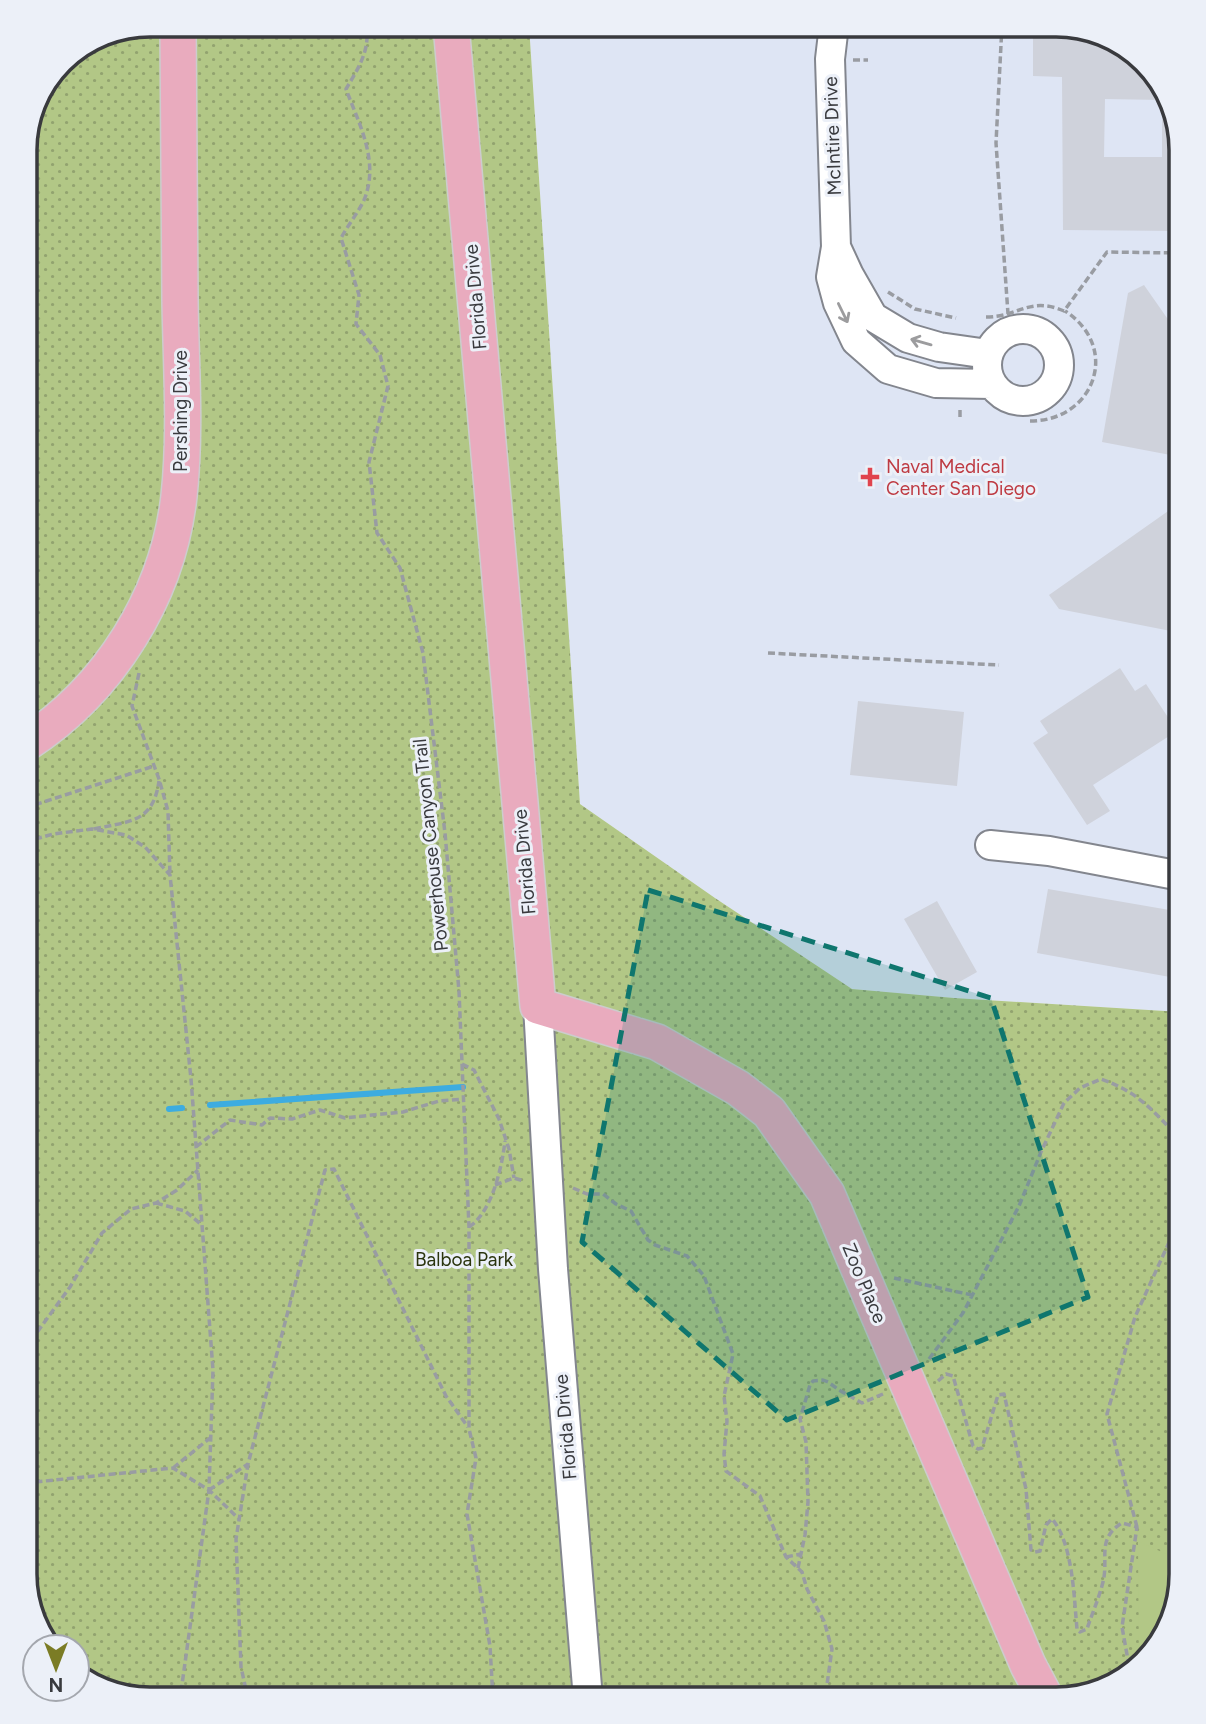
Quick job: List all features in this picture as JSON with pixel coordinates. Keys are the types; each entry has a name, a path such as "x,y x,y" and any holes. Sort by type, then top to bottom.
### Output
{"main road":[{"name":"Pershing Drive","path":"37,735 83,696 119,654 153,594 175,521 181,449 177,37"},
{"name":"Florida Drive","path":"452,37 538,1006"},
{"name":"Zoo Place","path":"538,1006 657,1042 738,1088 769,1112 827,1194 1040,1687"}],"street":[{"name":"McIntire Drive","path":"833,37 830,59 836,247 831,277 838,303 856,341 888,369 936,383 992,384"},
{"name":"McIntire Drive","path":"836,247 873,317 908,338 939,347 988,354"},
{"path":"1015,329 1031,329 1052,342 1058,353 1058,378 1040,398 1015,400 1000,393 992,384 987,372 988,354 994,342 1003,334 1015,329"},
{"path":"990,845 1049,851 1169,874"},
{"name":"Florida Drive","path":"538,1006 564,1425 587,1687"}],"path":[{"name":"Powerhouse Canyon Trail","path":"369,37 362,63 346,89 369,152 369,175 364,199 341,238 359,295 356,324 380,355 388,386 369,462 377,533 400,568 423,653 445,833 459,991 469,1227 469,1429 476,1458 467,1514 490,1646 492,1687"},
{"path":"1001,37 996,143 1008,314"},
{"path":"851,60 868,60"},
{"path":"1064,311 1107,252 1169,253"},
{"path":"887,291 915,309 956,318"},
{"path":"986,317 1008,314 1029,305 1051,305 1074,317 1089,334 1094,347 1094,377 1089,391 1067,414 1047,421 1030,421"},
{"path":"768,653 999,665"},
{"path":"37,804 154,766"},
{"path":"37,839 134,820 147,812 156,800 159,779"},
{"path":"92,829 126,835 145,847 170,875 191,1079 213,1370 209,1490 182,1687"},
{"path":"462,1065 474,1070 499,1119 514,1178"},
{"path":"909,1386 963,1313 1019,1206 1064,1103 1080,1088 1101,1079 1124,1087 1169,1128"},
{"path":"196,1148 230,1120 262,1125 270,1118 292,1119 320,1110 345,1118 403,1111 439,1101 464,1099"},
{"path":"469,1227 481,1217 500,1174 505,1139"},
{"path":"245,1687 241,1667 236,1539 248,1464 324,1170 334,1169 446,1396 469,1429"},
{"path":"37,1332 71,1287 102,1233 131,1209 156,1203 177,1190 198,1170"},
{"path":"548,1186 580,1189 587,1194 603,1194 631,1211 648,1240 687,1256 704,1276 733,1354 724,1396 727,1422 724,1445 726,1471 760,1496 786,1557 798,1568 824,1621 832,1643 832,1661 826,1687"},
{"path":"156,1203 186,1211 202,1225"},
{"path":"1128,1661 1122,1627 1137,1527 1107,1413 1135,1317 1169,1242"},
{"path":"881,1276 972,1295"},
{"path":"798,1568 808,1513 806,1442 800,1419 813,1381 823,1380 862,1403 909,1386 938,1381 946,1374 953,1376 973,1446 978,1449 982,1448 998,1395 1004,1394 1026,1489 1031,1550 1040,1551 1046,1525 1052,1519 1064,1545 1073,1582 1077,1629 1080,1632 1087,1629 1104,1580 1105,1544 1112,1529 1122,1523 1137,1527"},
{"path":"37,1482 173,1468 211,1437"},
{"path":"209,1490 248,1464"},
{"path":"173,1468 209,1490 240,1520"},
{"path":"786,1557 802,1553"}],"highlighted area":[{"path":"648,890 991,998 1088,1297 787,1420 582,1242"}],"shaded area":[{"name":"Naval Medical Center San Diego","path":"530,37 1063,37 1092,43 1125,60 1146,81 1161,107 1169,150 1169,1011 852,989 580,804"}],"green space":[{"name":"Balboa Park","path":"530,37 580,804 852,989 1169,1011 1169,1574 1165,1603 1154,1631 1125,1664 1099,1679 1071,1686 143,1687 100,1676 91,1670 91,1633 52,1631 41,1603 37,1574 37,143 41,121 48,100 60,81 75,65 93,52 135,38"},
{"path":"1138,1541 1169,1555 1168,1589 1161,1617 1139,1651"}],"building":[{"path":"1033,37 1063,37 1092,43 1125,60 1146,81 1157,100 1105,99 1104,157 1162,157 1162,110 1169,150 1169,231 1063,230 1062,77 1033,76"},
{"path":"1144,285 1169,321 1169,455 1102,442 1128,293"},
{"path":"1169,510 1169,631 1059,609 1049,595"},
{"path":"1120,668 1135,691 1146,684 1169,719 1169,736 1093,785 1110,811 1087,825 1033,743 1048,733 1040,721"},
{"path":"858,701 964,712 957,786 850,775"},
{"path":"1048,889 1169,910 1169,977 1037,953"},
{"path":"937,901 977,972 945,990 904,919"}],"waterway":[{"path":"210,1105 463,1087"},
{"path":"169,1109 182,1108"}],"place":[{"name":"Naval Medical Center San Diego","path":"870,477"}]}
